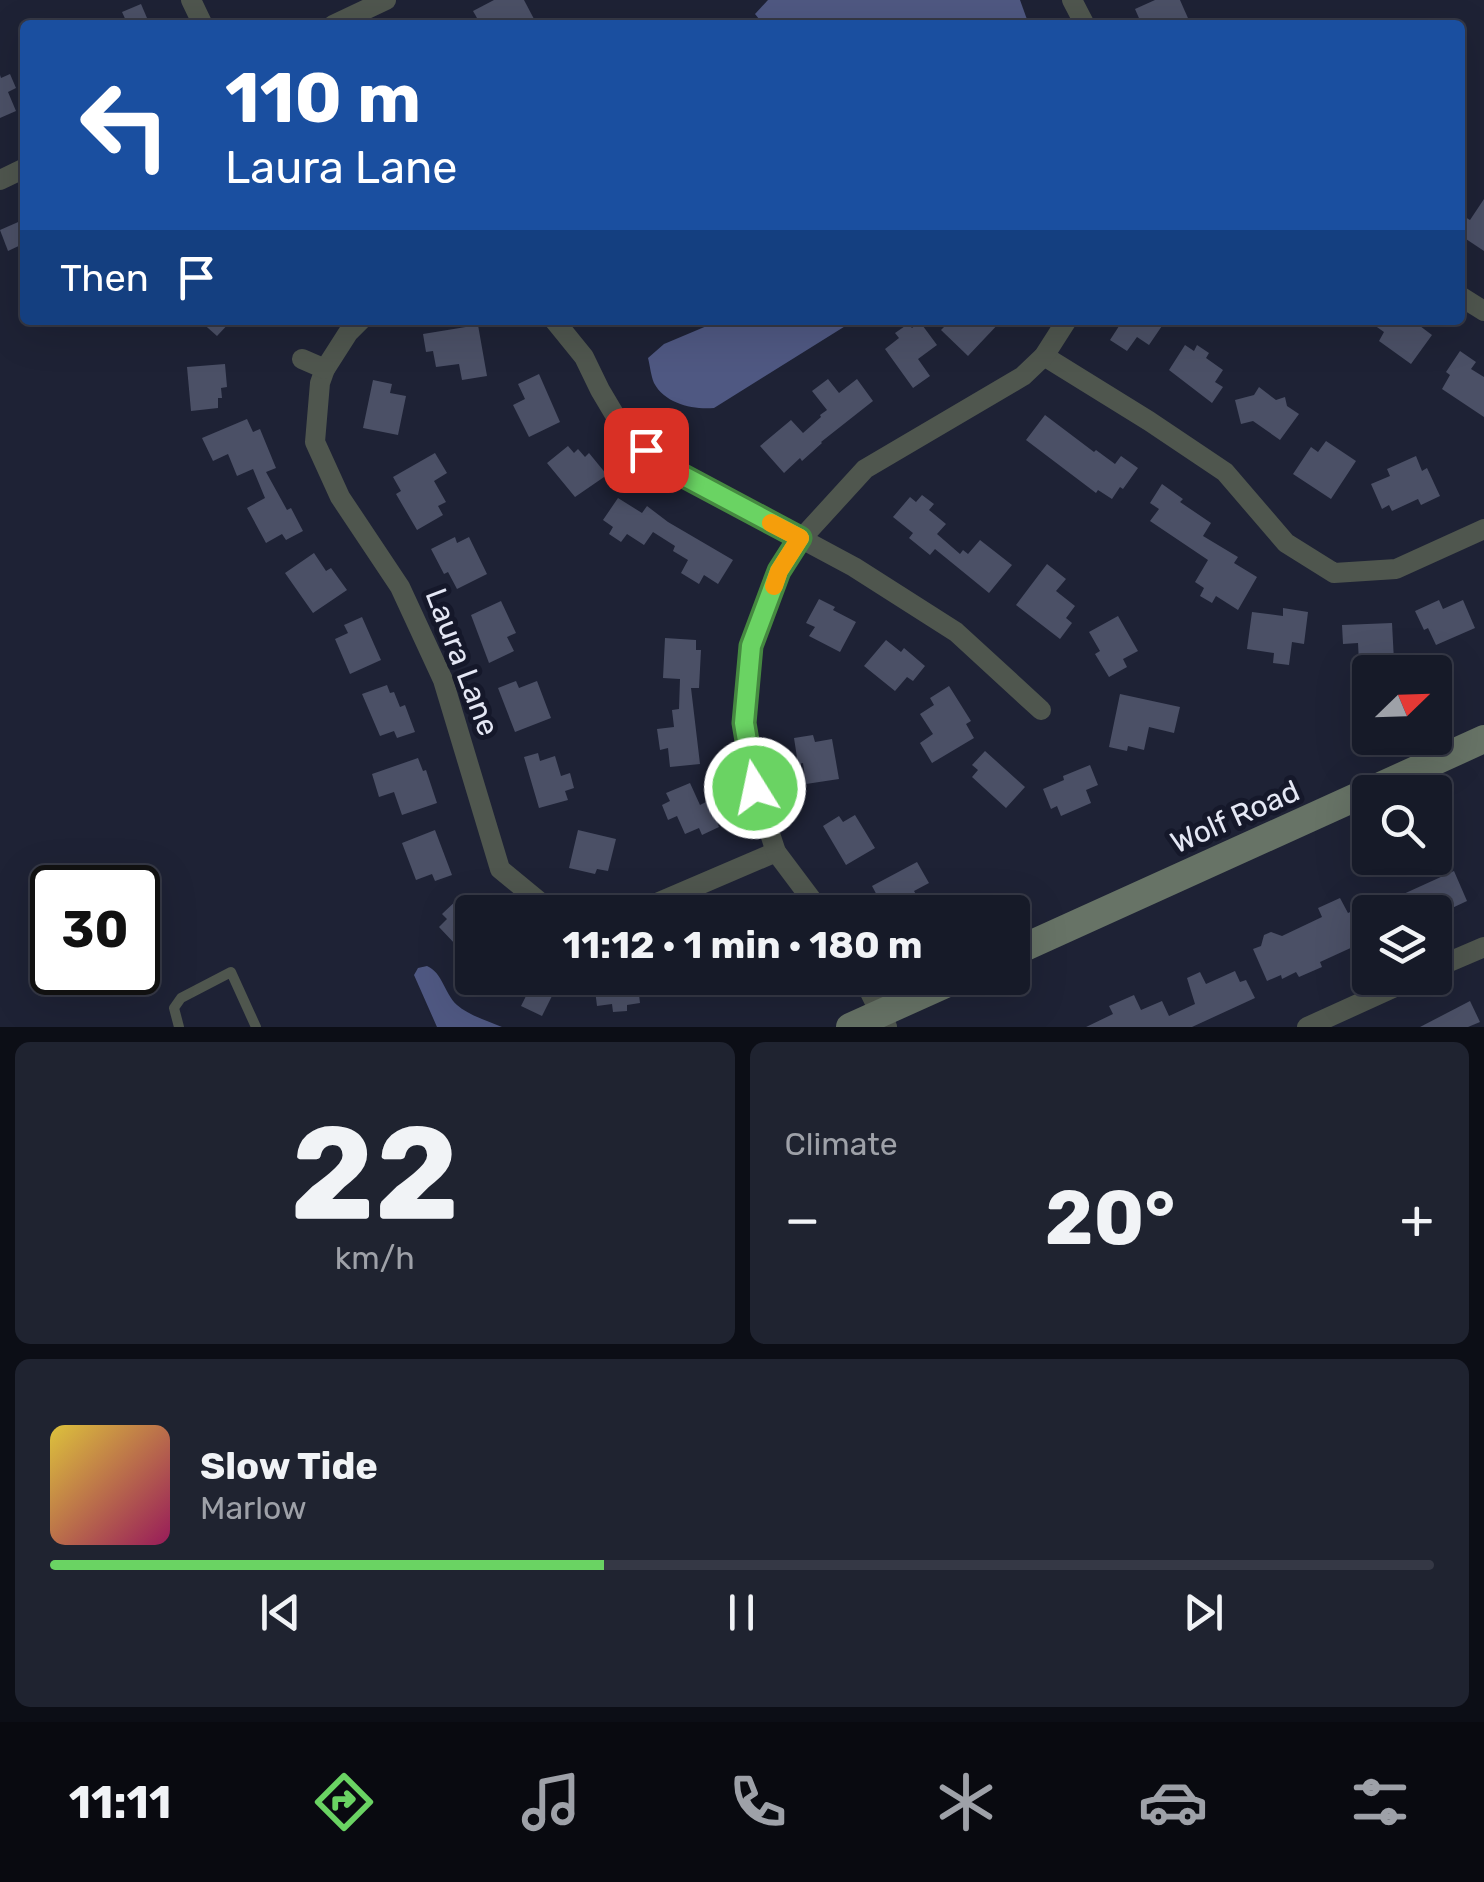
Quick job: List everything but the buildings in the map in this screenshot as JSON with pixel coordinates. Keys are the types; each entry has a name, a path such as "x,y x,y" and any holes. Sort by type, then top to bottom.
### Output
{"main road":[{"name":"Wolf Road","path":"1030,945 1484,739"},
{"path":"850,1027 883,1020 928,995"}],"street":[{"path":"344,20 386,0"},
{"name":"Laura Lane","path":"356,325 325,369 320,383 315,442 340,497 400,587 443,680 500,870 531,895"},
{"path":"558,325 584,357 616,417 646,450 678,473 854,568 956,632 1041,710"},
{"path":"808,895 776,852 755,788 744,723 751,646 779,571 800,538 865,469 1022,376 1044,356 1064,325"},
{"path":"1044,356 1224,472 1286,543 1334,572 1396,569 1484,530"},
{"path":"302,359 325,369"},
{"path":"676,895 776,852"},
{"path":"1452,961 1484,947"},
{"path":"871,995 883,1020"},
{"path":"1307,1027 1378,995"}],"lane":[{"path":"180,1027 174,1008 181,998 231,972 256,1027"}],"water":[{"path":"768,0 1020,0 1027,20 760,20 755,14"},
{"path":"709,325 847,325 714,408 689,407 659,390 648,358 664,344"},
{"path":"427,966 437,973 457,1005 502,1027 437,1027 414,975 418,968"}],"slow traffic":[{"path":"771,523 800,538 774,586"}],"route":[{"path":"646,450 678,473 800,538 779,571 751,646 744,723 755,788"}]}
